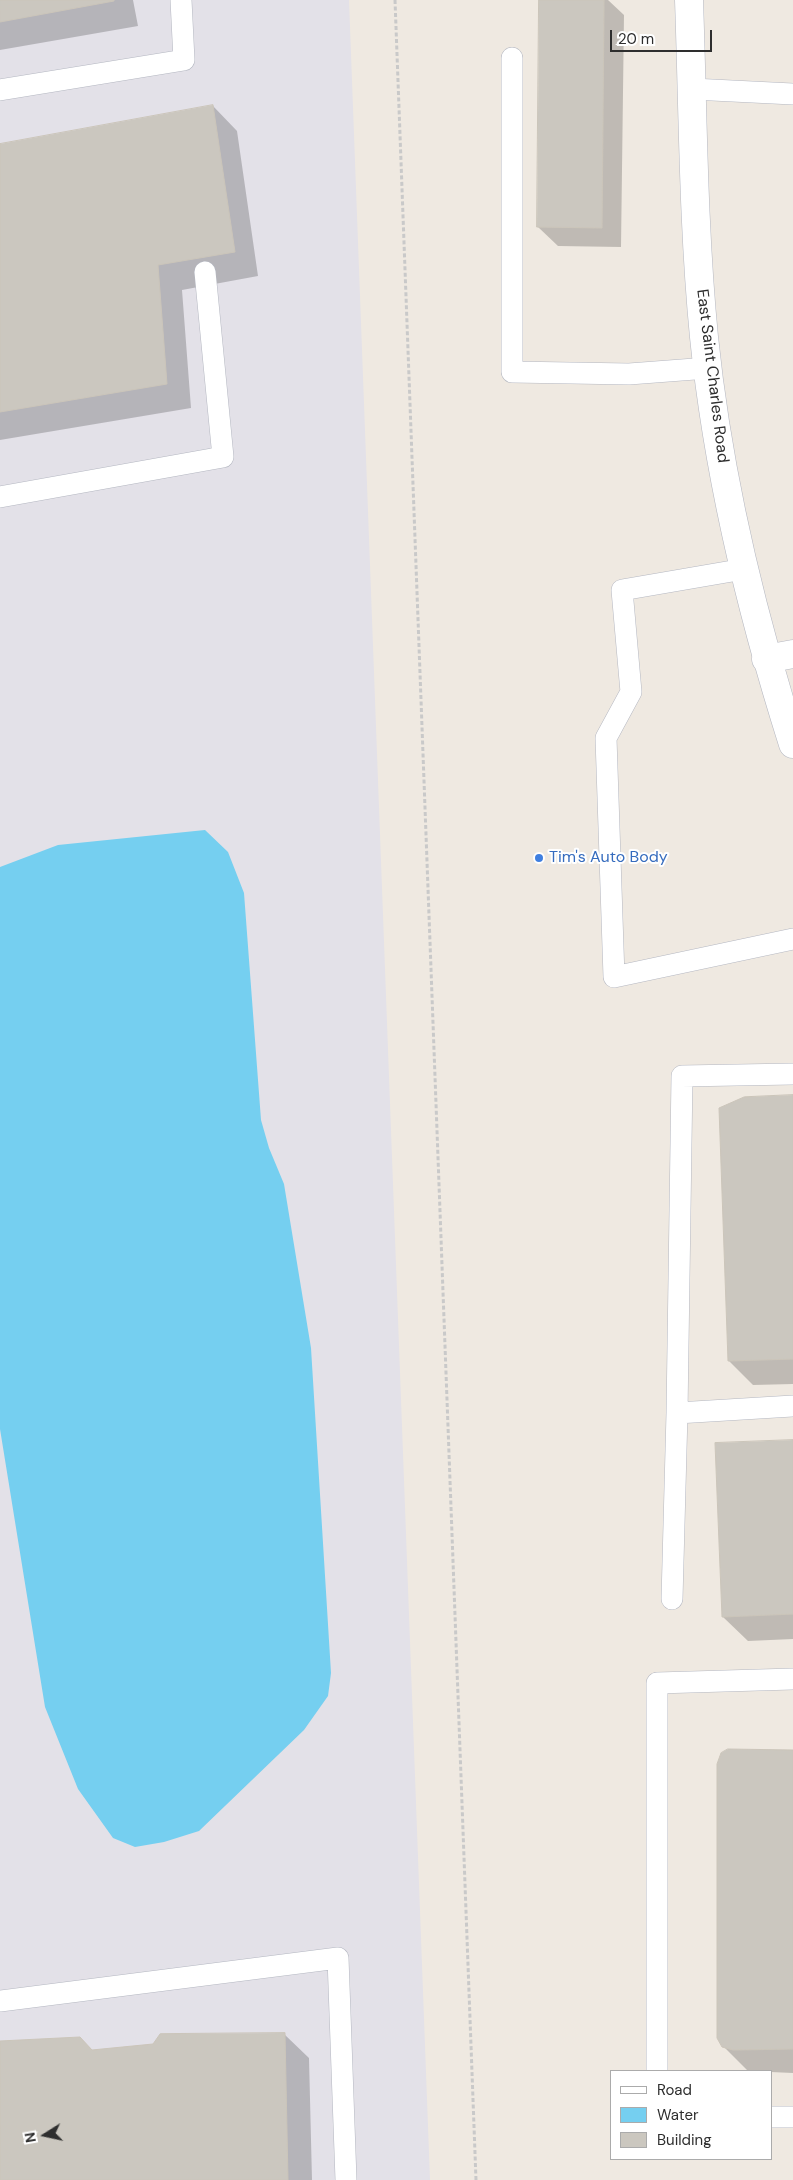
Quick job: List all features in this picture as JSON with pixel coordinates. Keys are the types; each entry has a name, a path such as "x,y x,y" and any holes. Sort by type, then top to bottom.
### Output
{"street":[{"name":"East Saint Charles Road","path":"689,0 698,267 708,368 722,458 744,569 766,659 793,744"},
{"path":"766,659 793,654"}],"lane":[{"path":"0,90 184,60 181,0"},
{"path":"512,58 512,372 628,374 708,368"},
{"path":"692,89 793,94"},
{"path":"0,497 223,457 204,272"},
{"path":"744,569 622,590 630,692 606,738 614,977 793,939"},
{"path":"672,1599 682,1076 793,1074"},
{"path":"677,1413 793,1406"},
{"path":"657,2070 657,1682 793,1679"},
{"path":"0,2001 338,1958 346,2180"},
{"path":"773,2117 793,2117"}],"path":[{"path":"395,0 476,2180"}],"shaded area":[{"path":"0,0 349,0 430,2180 0,2180"}],"water":[{"path":"205,830 228,852 244,893 261,1120 269,1148 284,1184 311,1348 331,1673 328,1696 304,1730 199,1831 164,1842 135,1847 113,1838 78,1789 45,1707 0,1429 0,867 58,845"}],"building":[{"path":"0,0 114,0 114,1 0,22"},
{"path":"539,0 604,0 602,228 537,227"},
{"path":"213,105 235,252 158,265 167,384 0,412 0,144"},
{"path":"793,1095 793,1359 728,1361 719,1108 744,1097"},
{"path":"793,1440 793,1614 722,1617 715,1443"},
{"path":"728,1749 793,1750 793,2049 733,2050 722,2047 717,2038 717,1764 721,1753"},
{"path":"285,2033 288,2180 0,2180 0,2041 80,2037 92,2050 153,2044 160,2034"}],"place":[{"name":"Tim's Auto Body","path":"539,858"}]}
